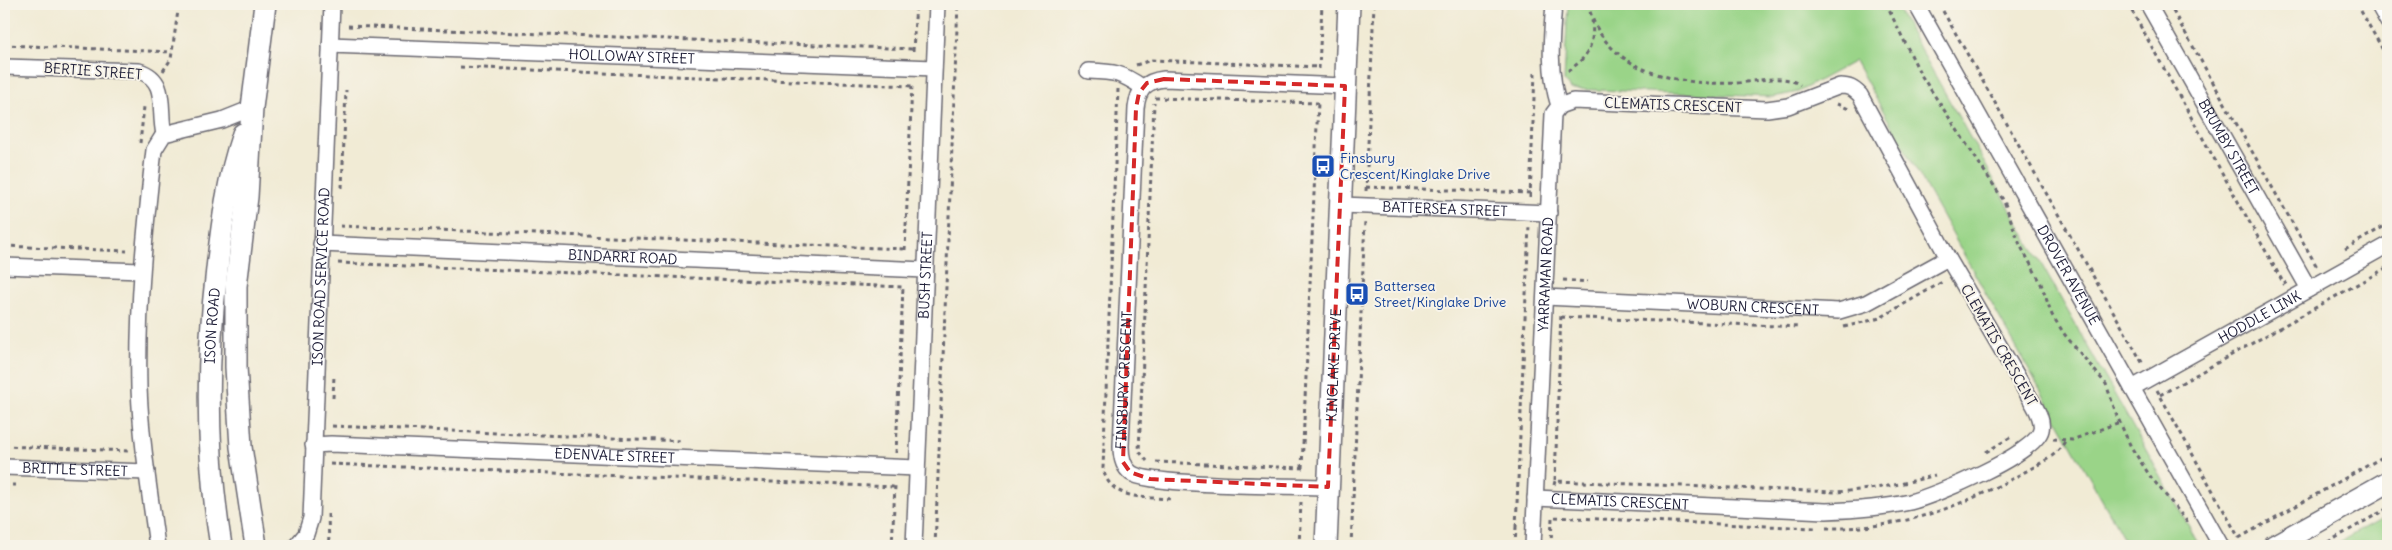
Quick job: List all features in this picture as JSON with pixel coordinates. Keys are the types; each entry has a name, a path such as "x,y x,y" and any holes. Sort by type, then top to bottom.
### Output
{"main road":[{"name":"ISON ROAD","path":"256,546 241,447 236,367 236,286 247,197 252,108 265,4"},
{"name":"KINGLAKE DRIVE","path":"1326,546 1349,4"},
{"name":"ISON ROAD","path":"221,546 210,454 208,398 211,317 231,170 252,108"},
{"path":"2274,546 2388,482"}],"street":[{"name":"ISON ROAD SERVICE ROAD","path":"298,545 306,534 311,518 332,4"},
{"name":"BUSH STREET","path":"914,546 937,4"},
{"path":"1554,4 1550,55 1553,83 1559,106"},
{"name":"DROVER AVENUE","path":"1916,4 2132,388 2228,544"},
{"name":"BRUMBY STREET","path":"2148,4 2309,289"},
{"path":"2378,4 2388,22"},
{"name":"HOLLOWAY STREET","path":"330,45 934,68"},
{"name":"BERTIE STREET","path":"4,66 139,71 148,74 157,81 160,89 160,119 164,134"},
{"path":"1088,71 1125,75 1142,87 1155,80 1164,79 1345,86"},
{"name":"CLEMATIS CRESCENT","path":"1536,498 1826,511 1863,510 1911,502 1959,485 2027,448 2039,436 2042,428 2040,418 1948,258 1860,95 1848,86 1840,86 1788,106 1767,109 1582,101 1573,101 1559,106"},
{"name":"FINSBURY CRESCENT","path":"1142,87 1138,92 1136,108 1121,446 1123,462 1130,472 1150,479 1328,487"},
{"name":"YARRAMAN ROAD","path":"1533,546 1553,114 1559,106"},
{"path":"157,546 147,472 140,388 141,271 154,150 164,134 222,120 252,108"},
{"name":"BATTERSEA STREET","path":"1341,205 1548,213"},
{"name":"BINDARRI ROAD","path":"321,244 925,270"},
{"name":"HODDLE LINK","path":"2132,388 2388,245"},
{"name":"WOBURN CRESCENT","path":"1545,297 1840,311 1866,304 1948,258"},
{"path":"4,266 141,271"},
{"name":"EDENVALE STREET","path":"314,445 331,444 917,468"},
{"name":"BRITTLE STREET","path":"4,467 147,472"}],"path":[{"path":"935,546 958,4"},
{"path":"1299,546 1322,4"},
{"path":"1351,546 1374,4"},
{"path":"1588,4 1592,17 1605,41 1616,53 1645,71 1670,78 1705,83 1787,80 1800,84 1809,98"},
{"path":"1886,4 1921,75 2004,202 2018,241 2040,281 2052,315 2065,335 2106,384 2120,422 2138,459 2171,503 2192,527"},
{"path":"1939,4 2239,538"},
{"path":"2357,4 2388,59"},
{"path":"1553,83 1583,60 1589,53 1593,38 1592,17"},
{"path":"348,26 914,49"},
{"path":"4,45 172,52"},
{"path":"1182,499 1123,494 1108,482 1102,468 1118,89 1125,75 1134,66 1151,60 1319,67"},
{"path":"1516,527 1536,64"},
{"path":"456,67 912,86"},
{"path":"1302,468 1147,462 1139,451 1154,98 1318,103"},
{"path":"1366,187 1530,193"},
{"path":"2340,252 2388,224"},
{"path":"340,226 905,249"},
{"path":"4,246 127,251"},
{"path":"2316,265 2324,261"},
{"path":"338,263 904,287"},
{"path":"2160,395 2388,267"},
{"path":"1552,517 1563,270"},
{"path":"1562,280 1592,282"},
{"path":"2072,440 2120,422"},
{"path":"332,426 688,441"},
{"path":"1984,453 2013,436"},
{"path":"4,446 129,451"},
{"path":"886,449 896,450"},
{"path":"2228,544 2388,454"},
{"path":"330,464 895,487"},
{"path":"1555,481 1835,492 1870,490 1901,485 1943,472"},
{"path":"1291,504 1301,504"},
{"path":"2321,546 2388,508"}],"highlighted area":[{"path":"1164,79 1345,86 1328,487 1150,479 1130,472 1123,462 1136,108 1139,93 1147,83"}],"green space":[{"path":"1568,4 1895,4 2200,546 2128,546 1855,61 1798,92 1773,97 1571,89 1564,81"},
{"path":"2388,515 2388,546 2332,546"}],"place":[{"name":"Finsbury Crescent/Kinglake Drive","path":"1323,166"},
{"name":"Battersea Street/Kinglake Drive","path":"1357,294"}]}
